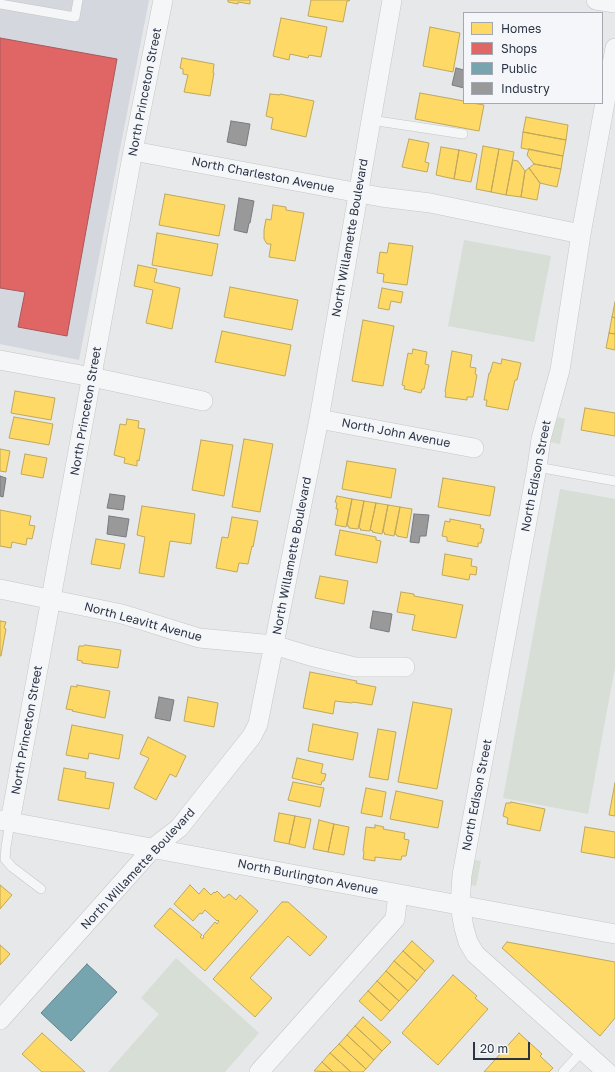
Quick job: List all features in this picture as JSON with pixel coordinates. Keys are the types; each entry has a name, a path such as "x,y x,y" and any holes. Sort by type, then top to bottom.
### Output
{"street":[{"name":"North Princeton Street","path":"5,821 51,599 133,151 163,0"},
{"name":"North Willamette Boulevard","path":"0,1020 153,848 180,828 255,731 258,724 319,419 392,0"},
{"path":"596,0 615,3"},
{"name":"North Edison Street","path":"607,1072 475,954 468,942 460,906 462,876 541,440 560,370 581,234 615,48"},
{"name":"North Charleston Avenue","path":"133,151 358,193 430,204 581,234"},
{"path":"0,360 92,377 202,401"},
{"name":"North John Avenue","path":"319,419 474,448"},
{"name":"North Leavitt Avenue","path":"0,589 122,614 199,638 274,645 355,667 404,667"},
{"name":"North Burlington Avenue","path":"5,821 615,934"},
{"path":"262,1071 395,919 398,894"}],"lane":[{"path":"0,4 75,17 78,0"},
{"path":"371,120 463,134"},
{"path":"537,467 615,481"},
{"path":"5,821 5,859 12,867 41,889"},
{"path":"563,1072 583,1050"}],"shaded area":[{"path":"0,0 149,0 79,360 0,344"},
{"path":"464,240 551,256 534,342 448,326"},
{"path":"558,417 565,419 560,444 550,442"},
{"path":"560,489 615,499 615,667 588,814 503,798"},
{"path":"475,860 481,861 476,886 466,884"},
{"path":"176,958 259,1033 225,1072 108,1072 159,1014 141,998"}],"building: Homes":[{"path":"228,0 250,0 250,4 238,2 238,4 228,2"},
{"path":"311,0 350,0 347,1 343,22 308,16"},
{"path":"281,18 327,27 321,57 309,55 308,58 290,54 289,60 273,56"},
{"path":"430,27 460,33 453,72 423,66"},
{"path":"182,58 214,64 210,96 184,92 188,75 183,74 183,69 180,68"},
{"path":"420,93 463,101 463,104 484,105 479,131 415,119"},
{"path":"270,94 280,94 314,101 306,137 271,129 273,118 266,116"},
{"path":"526,117 568,125 566,140 523,132"},
{"path":"523,132 566,140 563,156 521,148"},
{"path":"409,139 429,143 425,162 429,163 427,172 402,167"},
{"path":"483,146 499,149 491,192 476,189"},
{"path":"441,147 459,150 454,179 436,175"},
{"path":"499,149 514,152 506,195 491,192"},
{"path":"529,149 563,156 561,169 534,164 527,155"},
{"path":"459,150 477,154 471,182 454,179"},
{"path":"513,160 518,161 525,171 521,197 506,195"},
{"path":"534,164 561,169 557,187 540,183 529,168"},
{"path":"529,168 540,183 537,200 521,197 525,171"},
{"path":"165,194 225,205 219,236 159,225"},
{"path":"273,205 286,207 286,210 304,213 295,261 269,257 271,244 267,244 264,239 264,230 266,219 271,220"},
{"path":"157,233 218,244 212,276 152,265"},
{"path":"389,243 413,246 407,285 383,282 384,274 377,273 380,252 387,253"},
{"path":"138,265 157,269 154,282 180,288 172,329 146,323 153,290 134,286"},
{"path":"230,287 298,300 292,330 224,317"},
{"path":"382,288 403,292 401,303 391,301 389,310 378,308"},
{"path":"615,302 615,318 612,317"},
{"path":"612,317 615,318 615,334 609,333"},
{"path":"363,320 394,326 383,386 352,381"},
{"path":"222,331 291,345 285,376 215,362"},
{"path":"609,333 615,334 615,350 606,348"},
{"path":"413,349 427,352 425,364 429,365 424,389 422,389 421,393 404,389 405,386 402,385 408,353 412,354"},
{"path":"452,351 472,355 470,367 476,368 475,374 477,375 473,397 467,397 467,400 445,397"},
{"path":"502,359 521,363 517,380 515,380 508,410 486,406 487,400 484,400 489,373 493,362 501,364"},
{"path":"15,391 55,398 51,420 11,413"},
{"path":"585,408 615,413 615,436 581,430"},
{"path":"14,417 53,424 49,445 9,438"},
{"path":"127,419 139,421 138,428 145,429 139,461 137,460 137,466 124,463 125,458 114,455 120,424 126,425"},
{"path":"244,439 273,444 260,512 232,507"},
{"path":"201,440 233,445 224,496 192,490"},
{"path":"0,449 10,451 6,472 0,471"},
{"path":"25,454 47,458 43,478 21,474"},
{"path":"347,461 396,469 391,498 342,489"},
{"path":"443,478 495,487 490,516 438,507"},
{"path":"337,496 352,499 346,527 335,525 338,509 336,509 337,503 335,502"},
{"path":"352,499 364,501 358,529 349,528 349,526 347,526"},
{"path":"364,501 376,503 370,531 360,530 361,529 359,528"},
{"path":"376,503 388,505 382,534 372,532 373,531 370,530"},
{"path":"388,505 400,507 394,536 384,534 385,533 383,532"},
{"path":"142,506 195,514 191,544 170,541 164,577 139,573 145,537 137,535"},
{"path":"400,507 412,509 407,538 397,536 395,534"},
{"path":"0,510 31,516 29,525 35,526 32,539 27,538 26,545 12,542 11,548 0,546"},
{"path":"232,517 258,521 248,564 239,563 237,572 216,568 222,537 228,538"},
{"path":"450,519 481,525 480,528 484,529 481,543 478,543 478,547 447,541 447,537 442,536 445,521 450,522"},
{"path":"340,530 376,537 376,540 381,541 377,563 335,555"},
{"path":"96,539 125,544 120,569 91,564"},
{"path":"445,554 472,559 471,566 477,567 476,575 470,574 469,580 442,575"},
{"path":"320,576 348,581 344,604 315,598"},
{"path":"401,592 414,594 414,596 463,605 456,638 412,630 415,615 397,612"},
{"path":"0,621 6,622 1,656 0,656"},
{"path":"85,645 121,650 118,668 82,663 82,661 77,660 79,646"},
{"path":"310,672 357,681 356,683 376,687 372,705 335,701 333,714 303,708"},
{"path":"77,685 110,691 105,718 66,709 71,686 77,687"},
{"path":"188,697 218,703 214,727 184,721"},
{"path":"413,702 452,709 437,789 398,782"},
{"path":"313,724 358,733 353,760 308,751"},
{"path":"72,725 123,735 119,759 89,753 88,759 66,755"},
{"path":"378,729 396,732 388,780 369,777"},
{"path":"148,737 186,756 176,777 170,774 156,800 134,788 149,758 140,754"},
{"path":"297,758 323,764 321,773 326,774 321,785 292,778"},
{"path":"64,768 86,772 85,778 114,783 109,809 58,800"},
{"path":"293,782 324,788 320,807 288,800"},
{"path":"615,783 615,816 609,815"},
{"path":"366,788 386,792 382,817 361,813"},
{"path":"396,791 443,801 438,828 390,819"},
{"path":"511,802 545,809 540,831 507,824 508,818 503,816 506,803"},
{"path":"279,813 295,816 289,844 274,841"},
{"path":"295,816 311,819 305,848 289,844"},
{"path":"319,820 334,824 328,852 313,849"},
{"path":"334,824 349,827 344,855 328,852"},
{"path":"375,825 384,827 383,829 405,833 404,839 409,840 406,856 402,856 401,860 375,857 375,861 363,859 366,827 375,828"},
{"path":"585,827 615,832 615,858 581,852"},
{"path":"0,885 12,895 0,909"},
{"path":"190,885 199,894 204,888 211,895 217,891 224,898 229,894 236,900 240,895 258,911 205,971 154,926 170,908 202,935 200,937 203,939 203,936 215,922 217,924 219,921 217,921 205,910 193,921 174,904"},
{"path":"282,902 288,902 327,937 310,956 288,936 250,978 272,998 255,1017 213,979"},
{"path":"412,941 434,961 425,971 403,951"},
{"path":"507,942 615,962 615,1018 600,1036 502,948"},
{"path":"0,945 10,954 0,965"},
{"path":"403,951 425,971 417,981 394,961"},
{"path":"394,961 417,981 408,991 386,971"},
{"path":"386,971 408,991 399,1001 377,981"},
{"path":"453,975 477,996 475,998 488,1009 438,1065 402,1033"},
{"path":"377,981 399,1001 390,1011 368,991"},
{"path":"368,991 390,1011 381,1021 359,1001"},
{"path":"363,1017 391,1042 382,1051 355,1026"},
{"path":"355,1026 382,1051 374,1060 347,1035"},
{"path":"42,1033 85,1072 42,1072 22,1054"},
{"path":"519,1033 542,1054 540,1056 553,1068 549,1072 484,1072"},
{"path":"347,1035 374,1060 366,1069 339,1044"},
{"path":"339,1044 366,1069 363,1072 351,1072 330,1053"},
{"path":"330,1053 351,1072 333,1072 322,1062"},
{"path":"322,1062 333,1072 314,1071"}],"building: Shops":[{"path":"0,38 117,59 67,336 18,327 25,292 0,288"}],"building: Public":[{"path":"87,964 117,992 71,1041 41,1013"}],"building: Industry":[{"path":"456,68 463,70 463,88 452,85"},
{"path":"231,121 250,124 246,146 227,142"},
{"path":"239,198 254,201 247,233 234,230"},
{"path":"0,476 6,478 3,497 0,496"},
{"path":"110,494 125,496 123,510 107,508"},
{"path":"414,514 429,515 426,536 420,536 419,543 410,542"},
{"path":"109,516 129,519 126,537 107,534"},
{"path":"373,611 392,614 389,632 370,628"},
{"path":"159,697 174,700 170,721 155,718"}]}
